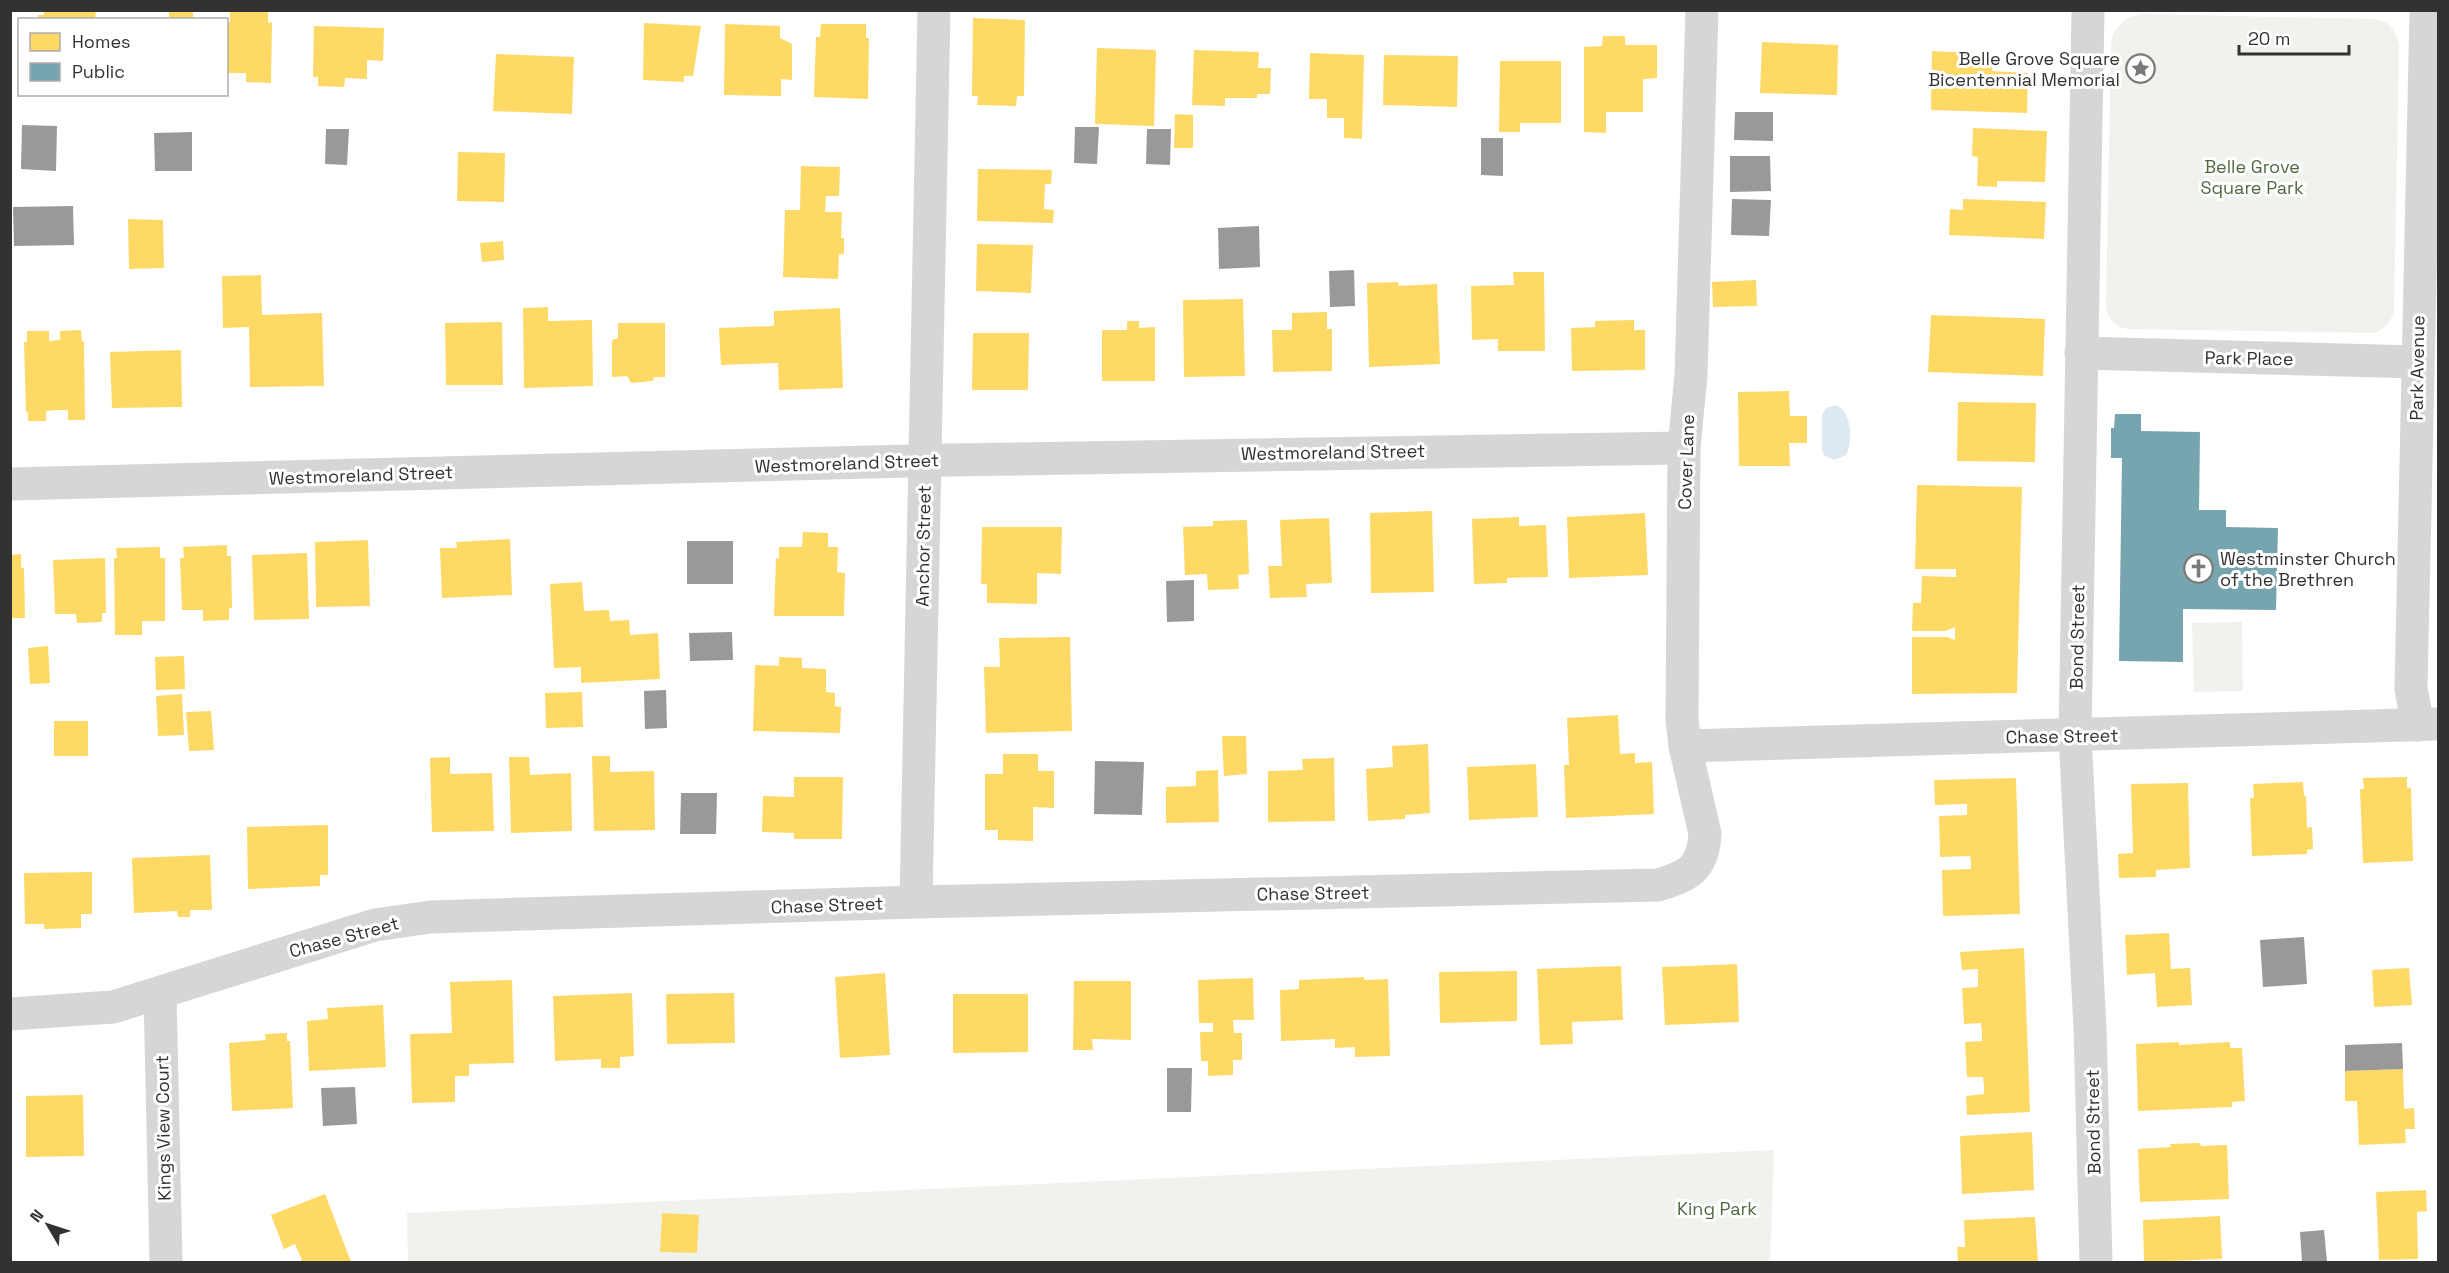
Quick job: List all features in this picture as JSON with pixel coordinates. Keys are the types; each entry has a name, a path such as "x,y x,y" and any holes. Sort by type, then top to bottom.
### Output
{"street":[{"name":"Anchor Street","path":"916,902 934,10"},
{"name":"Cover Lane","path":"1658,885 1682,878 1699,860 1704,848 1705,834 1685,746 1682,719 1684,447 1691,375 1702,10"},
{"name":"Bond Street","path":"2088,10 2075,735 2090,1028 2096,1263"},
{"name":"Park Avenue","path":"2426,10 2410,689 2428,725"},
{"name":"Park Place","path":"2081,353 2417,362"},
{"name":"Westmoreland Street","path":"10,484 925,460 1684,447"},
{"name":"Chase Street","path":"1685,746 2428,725"},
{"name":"Chase Street","path":"10,1014 113,1007 396,921 430,917 916,902 1658,885"},
{"name":"Kings View Court","path":"160,994 166,1263"}],"green space":[{"name":"Belle Grove Square Park","path":"2144,14 2374,19 2384,22 2391,28 2399,46 2394,312 2384,327 2374,333 2127,329 2111,319 2106,308 2111,43 2115,31 2122,22"},
{"path":"2242,622 2243,691 2194,692 2192,623"},
{"name":"King Park","path":"1774,1150 1770,1262 408,1262 407,1213"}],"shaded area":[{"path":"1835,405 1841,408 1848,419 1850,442 1846,455 1834,460 1824,455 1822,450 1822,415 1826,408"}],"building: Homes":[{"path":"44,10 96,10 95,18 38,18 38,15 44,15"},
{"path":"169,10 193,10 193,18 169,18"},
{"path":"230,10 268,10 268,23 272,22 271,83 246,82 246,73 228,73 228,22 230,22"},
{"path":"973,18 1025,20 1024,96 1017,96 1016,106 977,105 978,96 972,96"},
{"path":"644,23 701,26 693,76 684,76 684,82 643,80"},
{"path":"725,24 780,26 780,38 792,44 792,80 781,79 781,96 724,95"},
{"path":"821,24 866,24 866,38 869,38 868,99 814,97 816,37 820,37"},
{"path":"314,26 384,28 383,61 367,60 367,79 345,78 344,87 318,86 318,77 313,77"},
{"path":"1603,36 1625,36 1625,45 1657,45 1657,78 1643,79 1643,112 1606,112 1606,133 1584,132 1584,47 1602,46"},
{"path":"1762,42 1838,45 1837,95 1760,93"},
{"path":"1097,48 1156,50 1154,126 1095,124"},
{"path":"1194,50 1259,52 1258,68 1271,68 1270,94 1257,94 1257,98 1225,98 1225,106 1192,105"},
{"path":"1932,51 1994,54 1992,71 2028,73 2027,113 1931,110"},
{"path":"1310,53 1364,55 1362,139 1344,138 1344,118 1327,118 1327,99 1309,99"},
{"path":"496,54 574,57 572,114 493,111"},
{"path":"1384,55 1458,56 1457,107 1383,105"},
{"path":"1500,61 1561,61 1561,123 1520,123 1520,132 1499,132"},
{"path":"1175,114 1193,115 1193,148 1174,148"},
{"path":"1973,128 2047,131 2045,182 1997,181 1997,187 1977,186 1978,157 1972,156"},
{"path":"458,152 505,153 504,202 457,201"},
{"path":"801,166 840,167 839,196 826,196 825,212 842,212 841,238 844,238 844,254 839,254 838,279 783,277 785,210 800,210"},
{"path":"978,169 1052,170 1051,184 1045,184 1044,209 1054,210 1053,223 977,221"},
{"path":"1963,199 2046,202 2044,239 1949,235 1950,209 1963,210"},
{"path":"128,219 163,220 164,268 129,269"},
{"path":"503,241 504,260 482,262 480,243"},
{"path":"977,244 1033,245 1031,293 976,291"},
{"path":"1513,272 1544,272 1545,351 1498,351 1498,339 1472,340 1471,286 1514,285"},
{"path":"261,275 262,315 322,313 324,386 250,387 249,327 223,328 222,276"},
{"path":"1756,280 1757,306 1713,307 1712,282"},
{"path":"1398,282 1399,286 1437,284 1440,364 1369,367 1367,283"},
{"path":"1243,299 1245,376 1184,377 1183,300"},
{"path":"548,307 548,321 592,320 593,386 524,388 523,308"},
{"path":"840,308 843,388 779,390 778,363 721,365 719,328 774,326 774,311"},
{"path":"1327,312 1327,329 1332,329 1332,371 1273,372 1272,330 1292,330 1292,313"},
{"path":"1931,315 2045,319 2043,376 1928,372"},
{"path":"1634,320 1634,330 1645,330 1645,370 1572,371 1571,328 1595,327 1595,321"},
{"path":"1127,321 1139,321 1139,328 1155,327 1155,381 1102,381 1102,330 1127,330"},
{"path":"502,322 503,385 446,385 445,323"},
{"path":"618,323 665,323 665,377 654,377 653,381 631,383 627,376 612,377 612,340 618,338"},
{"path":"81,330 82,342 84,341 85,420 68,420 68,410 58,410 46,411 46,421 28,421 24,342 27,342 27,331 49,331 49,341 60,340 60,331"},
{"path":"973,333 1029,333 1028,390 972,390"},
{"path":"181,350 182,407 112,408 110,352"},
{"path":"1789,391 1790,416 1807,416 1807,443 1789,443 1790,466 1739,466 1738,392"},
{"path":"1958,402 2036,403 2035,462 1957,461"},
{"path":"1917,485 2022,487 2017,693 1912,694 1912,637 1947,637 1955,640 1955,627 1946,631 1912,631 1913,603 1921,603 1922,576 1956,577 1956,569 1915,569"},
{"path":"1432,511 1434,592 1371,593 1370,513"},
{"path":"1645,513 1648,575 1569,578 1567,517"},
{"path":"1519,517 1519,526 1546,525 1548,577 1507,578 1507,583 1474,584 1472,519"},
{"path":"1329,518 1332,583 1306,584 1307,597 1270,598 1268,566 1282,566 1280,520"},
{"path":"1247,520 1249,574 1238,575 1239,589 1208,590 1207,574 1185,575 1183,527 1213,526 1213,521"},
{"path":"982,527 1062,527 1061,574 1037,573 1037,604 987,603 987,584 981,584"},
{"path":"803,532 828,533 828,547 838,547 837,572 845,573 844,616 774,616 776,558 779,559 779,547 802,547"},
{"path":"510,539 512,595 442,598 440,548 457,548 456,542"},
{"path":"368,540 370,606 316,607 315,542"},
{"path":"227,545 227,556 231,556 232,608 229,608 229,620 203,621 203,610 182,610 180,558 184,558 183,547"},
{"path":"160,547 160,558 165,558 165,621 142,621 142,635 115,635 114,558 117,558 116,548"},
{"path":"307,553 309,619 254,620 252,555"},
{"path":"21,554 21,568 24,568 25,618 10,618 10,555"},
{"path":"105,558 106,613 102,613 102,622 77,623 76,614 55,614 53,560"},
{"path":"582,582 584,611 609,610 610,621 629,620 630,635 658,633 660,679 581,683 581,667 554,668 550,584"},
{"path":"1070,637 1072,731 986,733 984,667 1000,667 999,638"},
{"path":"48,646 50,683 30,684 28,648"},
{"path":"184,656 185,689 156,690 155,657"},
{"path":"779,657 802,658 802,668 826,669 826,692 835,693 835,706 841,707 840,733 753,731 755,665 779,666"},
{"path":"582,692 583,727 546,728 545,693"},
{"path":"182,694 184,735 158,736 156,696"},
{"path":"211,711 214,750 189,751 186,712"},
{"path":"1618,715 1620,754 1635,753 1635,763 1652,762 1654,814 1566,818 1564,765 1569,765 1567,718"},
{"path":"54,721 88,721 88,756 54,756"},
{"path":"1222,736 1246,736 1247,774 1224,776"},
{"path":"1428,744 1430,813 1405,815 1405,819 1368,821 1366,769 1393,767 1392,746"},
{"path":"1003,754 1038,754 1038,771 1054,771 1054,808 1033,807 1033,841 998,840 998,830 985,830 985,774 1003,774"},
{"path":"592,756 610,756 610,772 654,771 655,830 594,831"},
{"path":"450,757 450,774 492,773 494,831 432,832 430,758"},
{"path":"509,757 529,757 530,775 571,773 572,831 511,833"},
{"path":"1334,758 1335,821 1268,822 1268,771 1303,770 1302,759"},
{"path":"1536,764 1538,817 1469,820 1467,767"},
{"path":"1218,770 1219,822 1166,823 1166,787 1196,786 1196,771"},
{"path":"794,777 843,777 842,839 794,839 794,833 762,832 763,796 794,797"},
{"path":"2407,777 2407,788 2411,788 2413,861 2363,863 2360,789 2364,789 2363,778"},
{"path":"2016,778 2020,914 1943,916 1942,870 1971,869 1971,862 1970,856 1940,857 1939,816 1967,815 1967,804 1935,805 1934,780"},
{"path":"2303,782 2307,828 2312,827 2313,849 2307,850 2307,854 2252,856 2250,798 2254,798 2253,784"},
{"path":"2188,783 2190,868 2156,870 2156,877 2119,878 2118,854 2133,853 2131,784"},
{"path":"328,825 328,875 320,875 320,886 248,889 247,827"},
{"path":"210,855 212,910 190,910 190,917 178,917 177,911 134,913 132,858"},
{"path":"92,872 92,914 81,914 81,928 44,929 44,924 25,924 24,873"},
{"path":"2169,933 2171,969 2190,968 2192,1005 2157,1007 2155,973 2127,975 2125,935"},
{"path":"2024,948 2030,1112 1967,1115 1966,1096 1984,1094 1984,1087 1983,1077 1967,1077 1965,1042 1982,1041 1982,1033 1981,1023 1964,1024 1962,988 1978,987 1978,969 1962,970 1960,952"},
{"path":"1737,964 1739,1022 1665,1025 1662,967"},
{"path":"1621,966 1623,1020 1572,1022 1573,1044 1540,1045 1537,969"},
{"path":"2409,968 2412,1005 2374,1007 2372,970"},
{"path":"1517,971 1517,1021 1440,1023 1439,972"},
{"path":"885,973 890,1055 840,1058 835,977"},
{"path":"1364,977 1364,980 1388,979 1390,1056 1355,1057 1355,1047 1335,1048 1335,1039 1281,1041 1280,990 1299,989 1299,980"},
{"path":"1253,978 1254,1020 1233,1020 1234,1033 1242,1033 1242,1060 1233,1060 1233,1075 1208,1076 1208,1061 1201,1061 1200,1032 1213,1032 1213,1023 1199,1023 1198,980"},
{"path":"512,980 514,1063 469,1064 469,1076 455,1076 455,1102 412,1103 410,1034 452,1033 450,982"},
{"path":"1074,981 1131,981 1131,1040 1092,1039 1093,1050 1073,1050"},
{"path":"632,993 634,1056 620,1057 620,1068 601,1068 601,1059 555,1061 553,996"},
{"path":"734,993 735,1043 667,1044 666,994"},
{"path":"953,994 1028,994 1028,1052 953,1053"},
{"path":"383,1005 386,1067 309,1071 307,1021 328,1019 327,1008"},
{"path":"287,1033 287,1041 290,1041 293,1108 232,1111 229,1043 266,1040 265,1034"},
{"path":"2179,1042 2179,1045 2230,1042 2230,1048 2242,1048 2245,1101 2232,1102 2232,1107 2138,1111 2136,1044"},
{"path":"2403,1069 2404,1109 2414,1108 2415,1129 2405,1129 2406,1143 2359,1145 2357,1101 2345,1101 2345,1071"},
{"path":"83,1095 84,1156 26,1157 26,1096"},
{"path":"2032,1132 2034,1190 1962,1194 1960,1136"},
{"path":"2200,1143 2201,1146 2227,1145 2229,1199 2140,1202 2138,1149 2171,1147 2170,1144"},
{"path":"2426,1190 2427,1211 2417,1212 2418,1259 2379,1260 2376,1192"},
{"path":"325,1194 351,1262 297,1262 302,1260 295,1244 284,1249 271,1215"},
{"path":"662,1213 699,1215 697,1253 660,1252"},
{"path":"2220,1216 2222,1259 2144,1262 2143,1220"},
{"path":"2035,1217 2038,1262 1958,1262 1957,1247 1965,1247 1964,1220"}],"building: Public":[{"name":"Westminster Church of the Brethren","path":"2115,414 2141,414 2141,431 2200,432 2199,510 2226,510 2226,527 2278,528 2276,610 2183,609 2183,662 2119,661 2122,458 2111,458 2111,428 2114,428"}],"building: Industry":[{"path":"1735,112 1773,112 1773,141 1734,140"},
{"path":"22,125 57,126 56,171 21,169"},
{"path":"1075,127 1099,127 1097,164 1074,163"},
{"path":"326,129 349,129 347,165 325,164"},
{"path":"1147,129 1171,129 1170,165 1146,164"},
{"path":"192,132 192,171 155,171 154,133"},
{"path":"1481,138 1503,138 1503,176 1481,175"},
{"path":"1730,156 1770,156 1771,191 1730,192"},
{"path":"1732,199 1771,200 1769,236 1731,235"},
{"path":"73,206 74,245 14,246 13,207"},
{"path":"1259,226 1260,267 1219,269 1218,228"},
{"path":"1354,270 1355,306 1330,307 1329,271"},
{"path":"687,541 733,541 733,584 687,584"},
{"path":"1194,580 1194,621 1167,622 1166,581"},
{"path":"732,632 733,660 690,661 689,633"},
{"path":"666,690 667,728 645,729 644,691"},
{"path":"1095,761 1144,762 1142,815 1094,814"},
{"path":"681,793 717,793 716,834 680,834"},
{"path":"2304,937 2307,984 2263,987 2260,940"},
{"path":"2402,1043 2403,1069 2345,1071 2345,1045"},
{"path":"1167,1068 1192,1068 1191,1112 1167,1112"},
{"path":"355,1087 357,1124 323,1126 321,1088"},
{"path":"2324,1230 2327,1262 2302,1262 2300,1232"}],"place":[{"name":"Belle Grove Square Bicentennial Memorial","path":"2141,68"},
{"name":"Westminster Church of the Brethren","path":"2199,568"}]}
